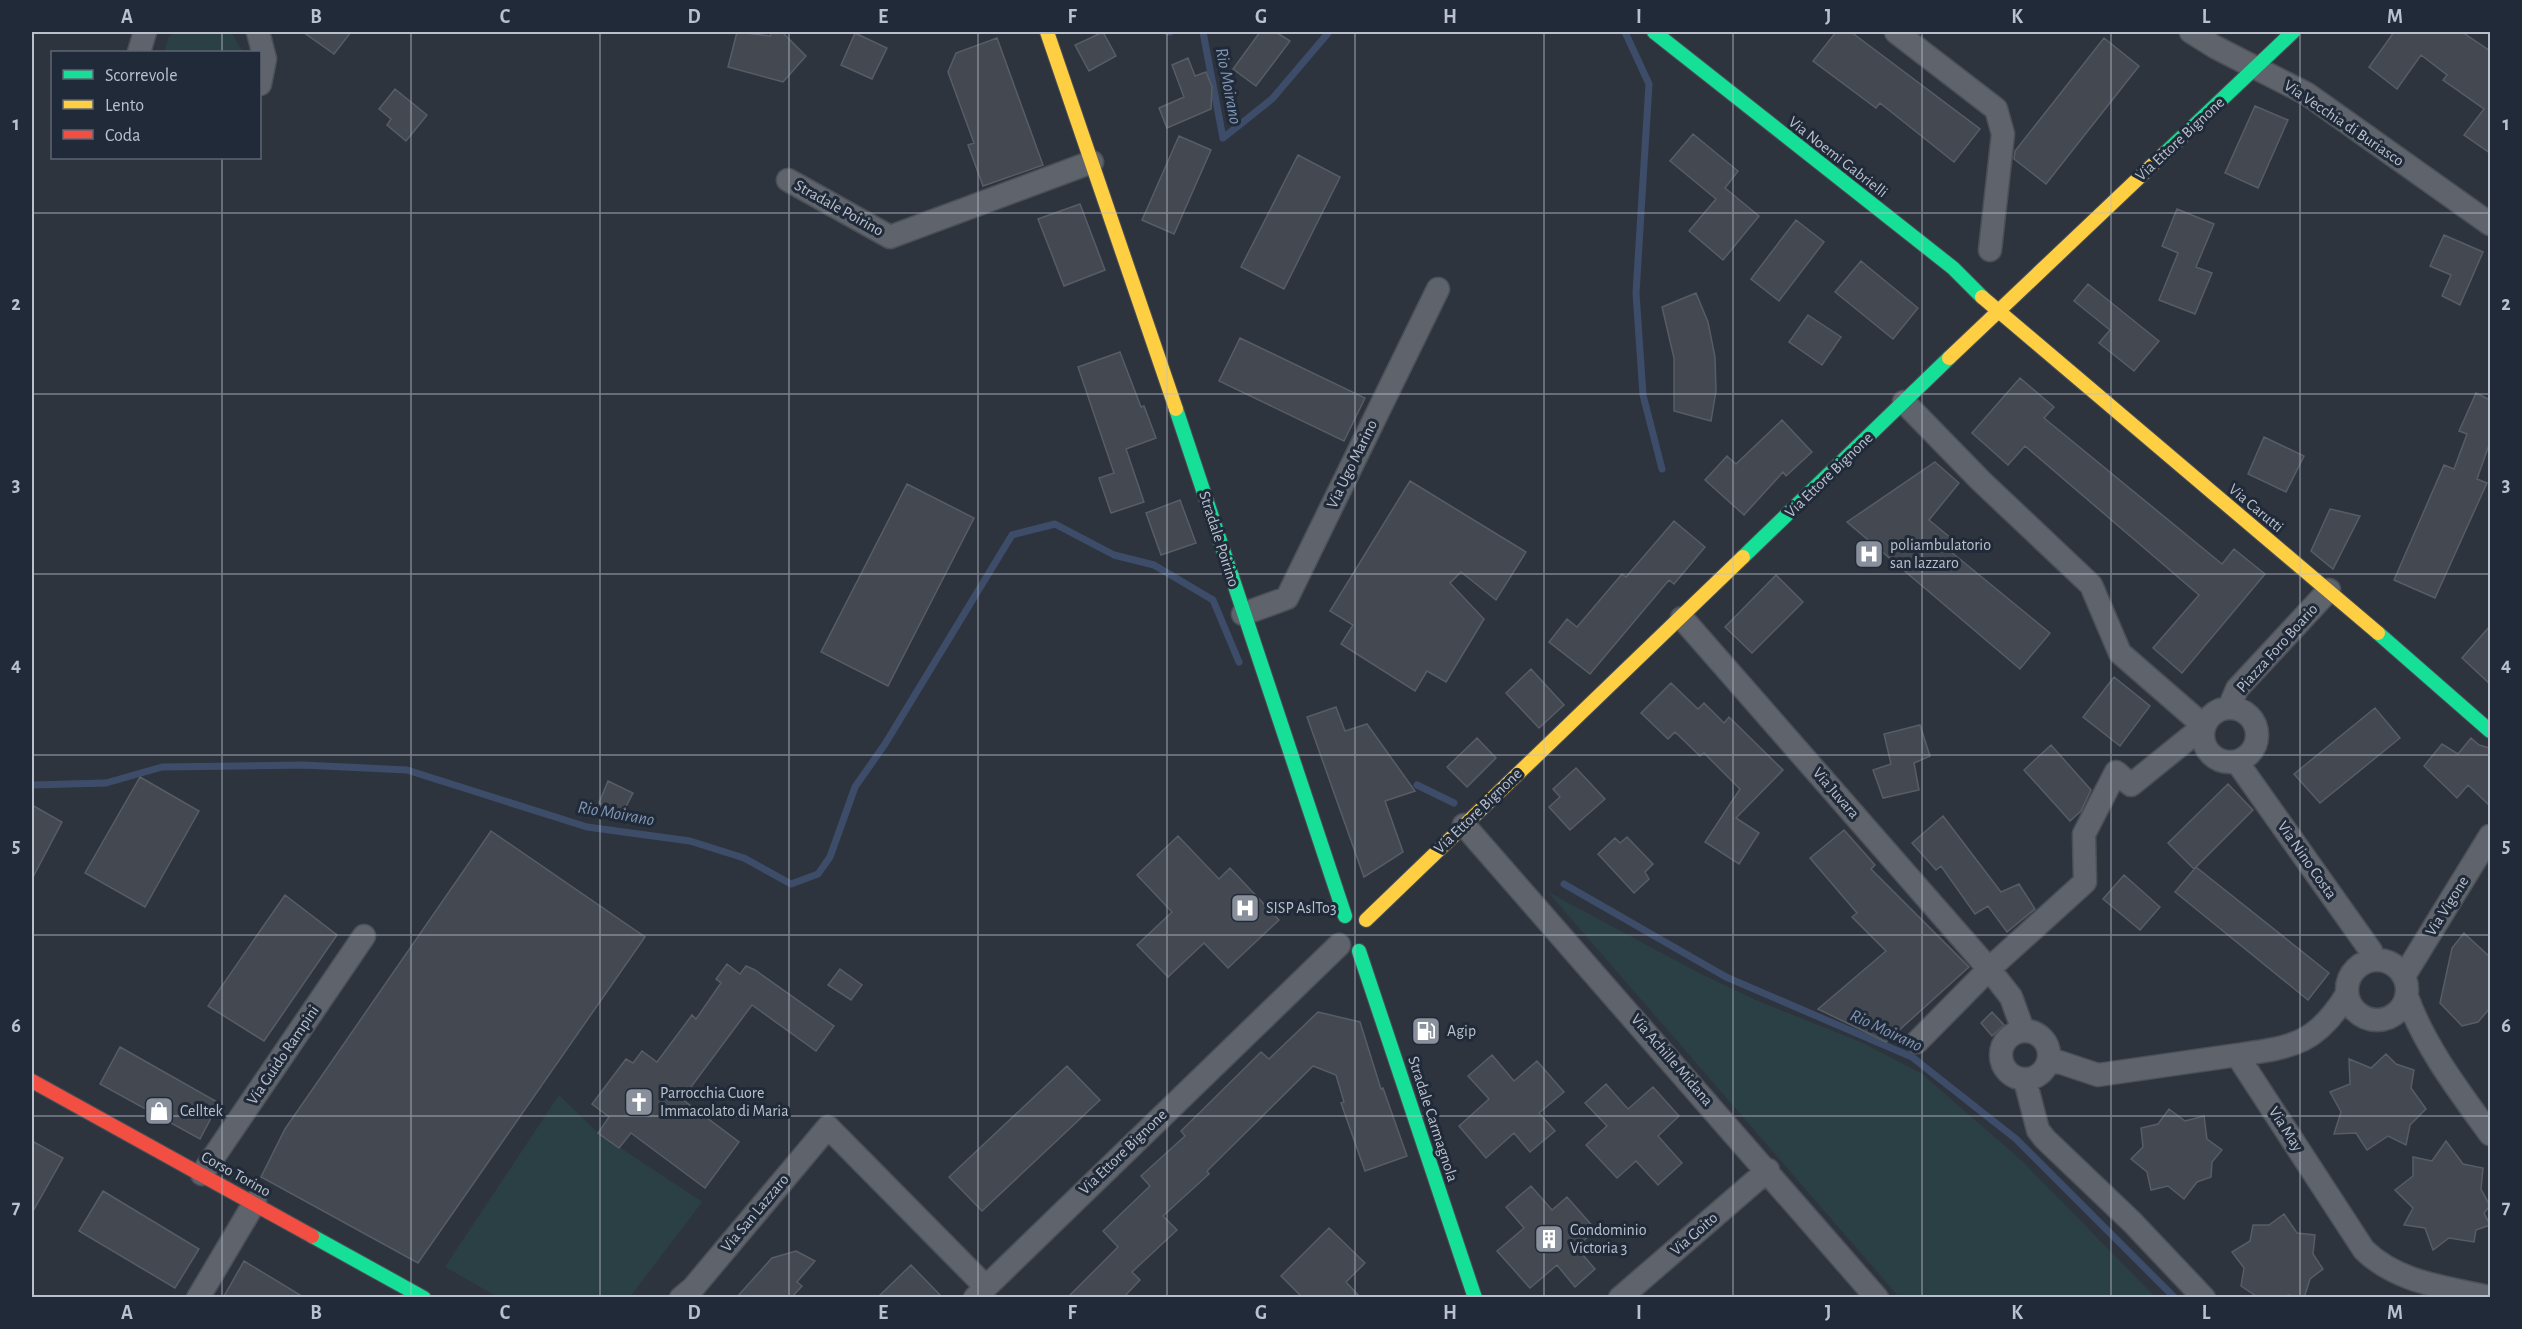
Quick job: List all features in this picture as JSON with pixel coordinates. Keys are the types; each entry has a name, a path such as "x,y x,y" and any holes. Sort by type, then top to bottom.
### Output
{"street":[{"name":"Stradale Poirino","path":"1047,32 1345,916"},
{"name":"Via Noemi Gabrielli","path":"1654,32 1953,268 1997,313"},
{"path":"1896,32 1996,109 2003,134 1989,250"},
{"name":"Via Vecchia di Buriasco","path":"2191,32 2215,47 2307,94 2490,224"},
{"name":"Via Ettore Bignone","path":"828,1127 980,1292 1361,938 1464,825 2293,32"},
{"path":"260,34 265,59 261,79"},
{"name":"Stradale Poirino","path":"788,180 890,237 1092,162"},
{"name":"Via Ugo Marino","path":"1243,614 1287,598 1438,289"},
{"name":"Via Carutti","path":"1997,313 2329,591 2490,731"},
{"path":"1904,402 1981,481 2091,585 2120,653 2205,726"},
{"name":"Piazza Foro Boario","path":"2229,708 2237,689 2329,591"},
{"name":"Via Juvara","path":"1683,618 1989,969 2011,997 2023,1030"},
{"path":"1917,1042 1989,969 2085,882 2084,834 2116,771 2131,784 2205,726 2214,713 2229,708 2246,713 2252,719 2257,736 2252,752 2237,762 2220,761 2207,750 2204,742 2205,726"},
{"name":"Via Nino Costa","path":"2237,762 2371,951 2372,960"},
{"name":"Via Achille Midana","path":"1464,825 1768,1170 1876,1298"},
{"name":"Via Vigone","path":"2406,986 2490,836"},
{"path":"1356,915 1361,938 1335,929 1345,916 1356,915"},
{"name":"Via Guido Rampini","path":"202,1174 364,936"},
{"name":"Stradale Carmagnola","path":"1361,938 1467,1293"},
{"path":"2050,1059 2098,1076 2289,1048 2312,1035 2345,1006 2347,985 2355,968 2372,960 2390,962 2406,986 2428,1041 2490,1134"},
{"path":"2345,1006 2371,1020 2390,1017 2398,1012 2406,986"},
{"path":"2390,1017 2428,1041"},
{"path":"2023,1030 2031,1031 2048,1044 2050,1059 2041,1074 2025,1080 2017,1078 2004,1068 2001,1052 2008,1037 2023,1030"},
{"name":"Via May","path":"2237,1055 2364,1250 2374,1259 2407,1279 2489,1297"},
{"path":"2025,1080 2038,1130 2045,1139 2132,1222 2204,1298"},
{"name":"Corso Torino","path":"32,1081 255,1202 424,1298"},
{"name":"Via San Lazzaro","path":"681,1298 693,1288 828,1127"},
{"name":"Via Goito","path":"1620,1298 1768,1170"},
{"path":"198,1298 255,1202"}],"green space":[{"path":"175,32 231,32 242,51 164,51 169,37"},
{"path":"1548,892 1697,972 1758,1001 1863,1043 1922,1074 2022,1161 2155,1297 1899,1297"},
{"path":"559,1095 598,1133 702,1202 630,1297 498,1297 445,1267"}],"building":[{"path":"303,32 351,32 334,54"},
{"path":"737,32 770,36 772,32 782,32 806,56 783,82 728,67"},
{"path":"1103,32 1116,56 1089,71 1075,45"},
{"path":"1260,32 1276,32 1290,41 1256,86 1233,69"},
{"path":"1836,32 1851,32 1980,129 1954,162 1880,103 1876,108 1813,61"},
{"path":"2394,32 2462,32 2490,51 2490,153 2464,135 2484,109 2443,80 2447,75 2421,55 2397,89 2369,67"},
{"path":"855,33 887,48 872,79 841,65"},
{"path":"997,38 1043,165 983,186 968,145 974,143 948,72 956,53"},
{"path":"2104,38 2139,66 2046,184 2014,159 2015,151"},
{"path":"1188,58 1195,76 1206,72 1212,87 1211,109 1167,128 1159,108 1184,97 1172,65"},
{"path":"395,89 427,115 406,141 387,125 391,119 379,109"},
{"path":"2255,106 2288,120 2258,188 2225,173"},
{"path":"1693,134 1738,171 1725,188 1759,216 1723,260 1689,231 1716,199 1670,161"},
{"path":"1179,136 1211,150 1174,234 1142,220"},
{"path":"1298,155 1340,177 1284,289 1241,267"},
{"path":"1080,204 1105,270 1064,286 1038,219"},
{"path":"2177,209 2214,224 2196,267 2212,273 2195,314 2159,300 2178,253 2162,246"},
{"path":"1796,220 1824,242 1779,301 1751,279"},
{"path":"2444,235 2483,252 2460,305 2442,296 2451,275 2430,266"},
{"path":"1861,261 1918,308 1893,339 1835,292"},
{"path":"2088,284 2159,341 2134,371 2099,343 2110,330 2074,301"},
{"path":"1696,293 1708,322 1715,357 1716,391 1711,421 1674,411 1674,358 1662,307"},
{"path":"1808,315 1841,337 1822,365 1789,342"},
{"path":"1240,338 1365,398 1344,441 1219,381"},
{"path":"1120,352 1141,407 1144,406 1156,438 1126,449 1144,502 1111,513 1099,478 1114,473 1078,367"},
{"path":"2020,378 2054,407 2044,418 2222,564 2234,549 2265,574 2182,673 2153,648 2199,595 2025,446 2008,465 1972,433"},
{"path":"2476,393 2490,400 2490,442 2477,479 2487,483 2435,598 2394,580 2444,465 2454,469 2467,434 2459,431"},
{"path":"1782,420 1812,452 1786,476 1783,472 1744,515 1705,480 1727,456 1736,464"},
{"path":"2264,437 2304,456 2286,492 2248,474"},
{"path":"1935,462 1959,483 1929,520 1957,543 1950,551 2050,633 2020,669 1847,522"},
{"path":"1410,481 1526,552 1496,600 1461,572 1450,583 1484,619 1446,682 1427,671 1415,691 1341,644 1353,625 1330,611"},
{"path":"907,484 974,518 888,686 821,652"},
{"path":"1180,500 1196,543 1161,555 1146,513"},
{"path":"2330,509 2360,516 2333,569 2311,551"},
{"path":"1674,521 1705,547 1674,584 1669,580 1590,674 1549,642 1567,619 1577,627 1622,574 1626,577"},
{"path":"1776,575 1803,602 1752,653 1725,627"},
{"path":"2490,626 2490,684 2462,658"},
{"path":"1531,669 1564,705 1539,728 1506,693"},
{"path":"2114,677 2150,706 2120,746 2083,717"},
{"path":"1671,683 1698,709 1704,703 1724,723 1729,717 1783,770 1736,818 1759,833 1739,864 1705,842 1740,789 1704,753 1700,756 1675,732 1668,739 1641,713"},
{"path":"1336,707 1345,731 1367,724 1415,791 1385,801 1403,852 1364,877 1307,717"},
{"path":"2375,708 2400,738 2320,803 2294,774"},
{"path":"1920,725 1930,756 1914,763 1919,790 1883,798 1873,770 1891,764 1884,734"},
{"path":"1477,738 1496,758 1467,787 1447,767"},
{"path":"2471,738 2479,745 2490,748 2490,806 2468,785 2457,798 2424,766 2442,744 2458,754"},
{"path":"2051,745 2091,790 2081,811 2070,821 2024,770"},
{"path":"1576,768 1605,799 1570,830 1549,807 1560,797 1553,789"},
{"path":"140,777 199,811 145,907 85,873"},
{"path":"608,781 633,793 622,814 599,803"},
{"path":"2228,784 2253,810 2194,869 2168,843"},
{"path":"32,805 62,822 32,879"},
{"path":"1943,816 2001,892 2019,884 2035,909 2007,932 1988,906 1975,914 1941,866 1936,870 1912,843"},
{"path":"1844,830 1875,865 1871,869 1969,967 1886,1042 1818,1009 1886,951 1852,917 1857,913 1810,858"},
{"path":"491,831 645,937 418,1263 261,1177 285,1129"},
{"name":"SISP AslTo3","path":"1178,836 1219,879 1230,868 1279,920 1228,968 1204,943 1168,977 1137,945 1172,912 1137,875"},
{"path":"1627,837 1653,864 1645,872 1649,879 1634,893 1598,854 1615,838 1620,843"},
{"path":"2196,867 2329,973 2308,1000 2175,892"},
{"path":"2124,875 2160,907 2140,930 2103,899"},
{"path":"285,895 337,935 264,1041 208,1006"},
{"path":"2464,933 2490,957 2490,1008 2478,1022 2462,1026 2440,1003 2452,948"},
{"name":"Parrocchia Cuore Immacolato di Maria","path":"727,964 740,974 746,966 755,970 834,1026 816,1051 752,1005 682,1099 739,1142 705,1188 631,1133 619,1148 598,1133 609,1117 592,1104 626,1059 633,1063 642,1051 657,1062 692,1015 696,1019 721,983 716,979"},
{"path":"840,969 862,985 851,1000 828,985"},
{"path":"1318,1012 1360,1022 1381,1089 1383,1088 1407,1156 1365,1171 1341,1103 1344,1102 1336,1075 1313,1066 1207,1171 1209,1174 1163,1216 1177,1230 1132,1272 1140,1280 1123,1298 1067,1298 1118,1247 1103,1231 1150,1186 1141,1176 1185,1136 1181,1131 1261,1052 1269,1059"},
{"path":"1992,1012 2004,1025 1992,1036 1981,1023"},
{"path":"120,1047 219,1103 200,1139 100,1084"},
{"path":"2386,1054 2396,1064 2414,1070 2411,1088 2426,1109 2410,1125 2406,1145 2388,1136 2367,1150 2356,1133 2334,1134 2341,1112 2330,1092 2350,1084 2349,1059 2371,1068"},
{"path":"1492,1055 1514,1081 1537,1061 1564,1092 1539,1113 1555,1131 1530,1152 1514,1133 1486,1158 1459,1126 1489,1099 1468,1076"},
{"path":"1067,1066 1100,1100 982,1211 949,1177"},
{"path":"1606,1084 1628,1109 1653,1087 1679,1116 1658,1136 1682,1163 1658,1185 1636,1161 1617,1178 1586,1145 1607,1126 1585,1103"},
{"path":"2169,1109 2185,1121 2204,1116 2207,1139 2222,1150 2212,1162 2211,1177 2197,1182 2184,1199 2168,1186 2151,1190 2147,1172 2131,1159 2143,1147 2141,1128 2158,1124"},
{"path":"32,1141 63,1158 32,1213"},
{"path":"2446,1141 2463,1164 2483,1168 2481,1189 2490,1206 2484,1213 2490,1225 2476,1230 2474,1242 2449,1238 2433,1250 2425,1228 2404,1225 2413,1208 2395,1190 2413,1176 2413,1157 2432,1161"},
{"name":"Condominio Victoria 3","path":"1531,1186 1552,1210 1567,1197 1596,1230 1576,1247 1595,1269 1575,1287 1557,1265 1530,1288 1497,1251 1524,1228 1506,1207"},
{"path":"103,1191 199,1249 175,1288 79,1231"},
{"path":"2284,1214 2297,1233 2315,1235 2313,1254 2323,1269 2310,1279 2304,1298 2288,1295 2284,1298 2259,1298 2241,1286 2244,1268 2232,1252 2250,1241 2253,1225 2269,1225"},
{"path":"1329,1228 1365,1263 1346,1282 1361,1298 1303,1298 1281,1276"},
{"path":"796,1251 815,1261 797,1282 802,1286 791,1298 736,1298 772,1258"},
{"path":"244,1261 305,1298 223,1298"},
{"path":"911,1265 943,1298 877,1298"}],"waterway":[{"name":"Rio Moirano","path":"1203,32 1223,138 1272,99 1329,32"},
{"path":"1625,32 1649,84 1636,293 1643,395 1662,469"},
{"name":"Rio Moirano","path":"32,785 106,783 162,767 303,765 407,770 587,827 690,841 744,858 791,884 818,874 830,857 855,787 885,744 1012,535 1055,524 1114,555 1154,565 1213,600 1239,662"},
{"path":"1417,785 1454,803"},
{"name":"Rio Moirano","path":"1564,884 1726,977 1912,1057 2016,1139 2175,1298"}],"traffic: fast":[{"path":"1654,32 1953,268 1982,297"},
{"path":"2164,154 2293,32"},
{"path":"1743,557 1949,358"},
{"path":"1176,409 1345,916"},
{"path":"2378,633 2490,731"},
{"path":"1359,951 1475,1298"},
{"path":"312,1236 424,1298"}],"traffic: slow":[{"path":"1047,32 1176,409"},
{"path":"1949,358 2164,154"},
{"path":"1982,297 2378,633"},
{"path":"1366,920 1743,557"}],"traffic: jam":[{"path":"32,1081 312,1236"}],"place":[{"name":"poliambulatorio san lazzaro","path":"1869,554"},
{"name":"SISP AslTo3","path":"1245,908"},
{"name":"Agip","path":"1426,1031"},
{"name":"Parrocchia Cuore Immacolato di Maria","path":"639,1102"},
{"name":"Celltek","path":"159,1111"},
{"name":"Condominio Victoria 3","path":"1549,1239"}]}
